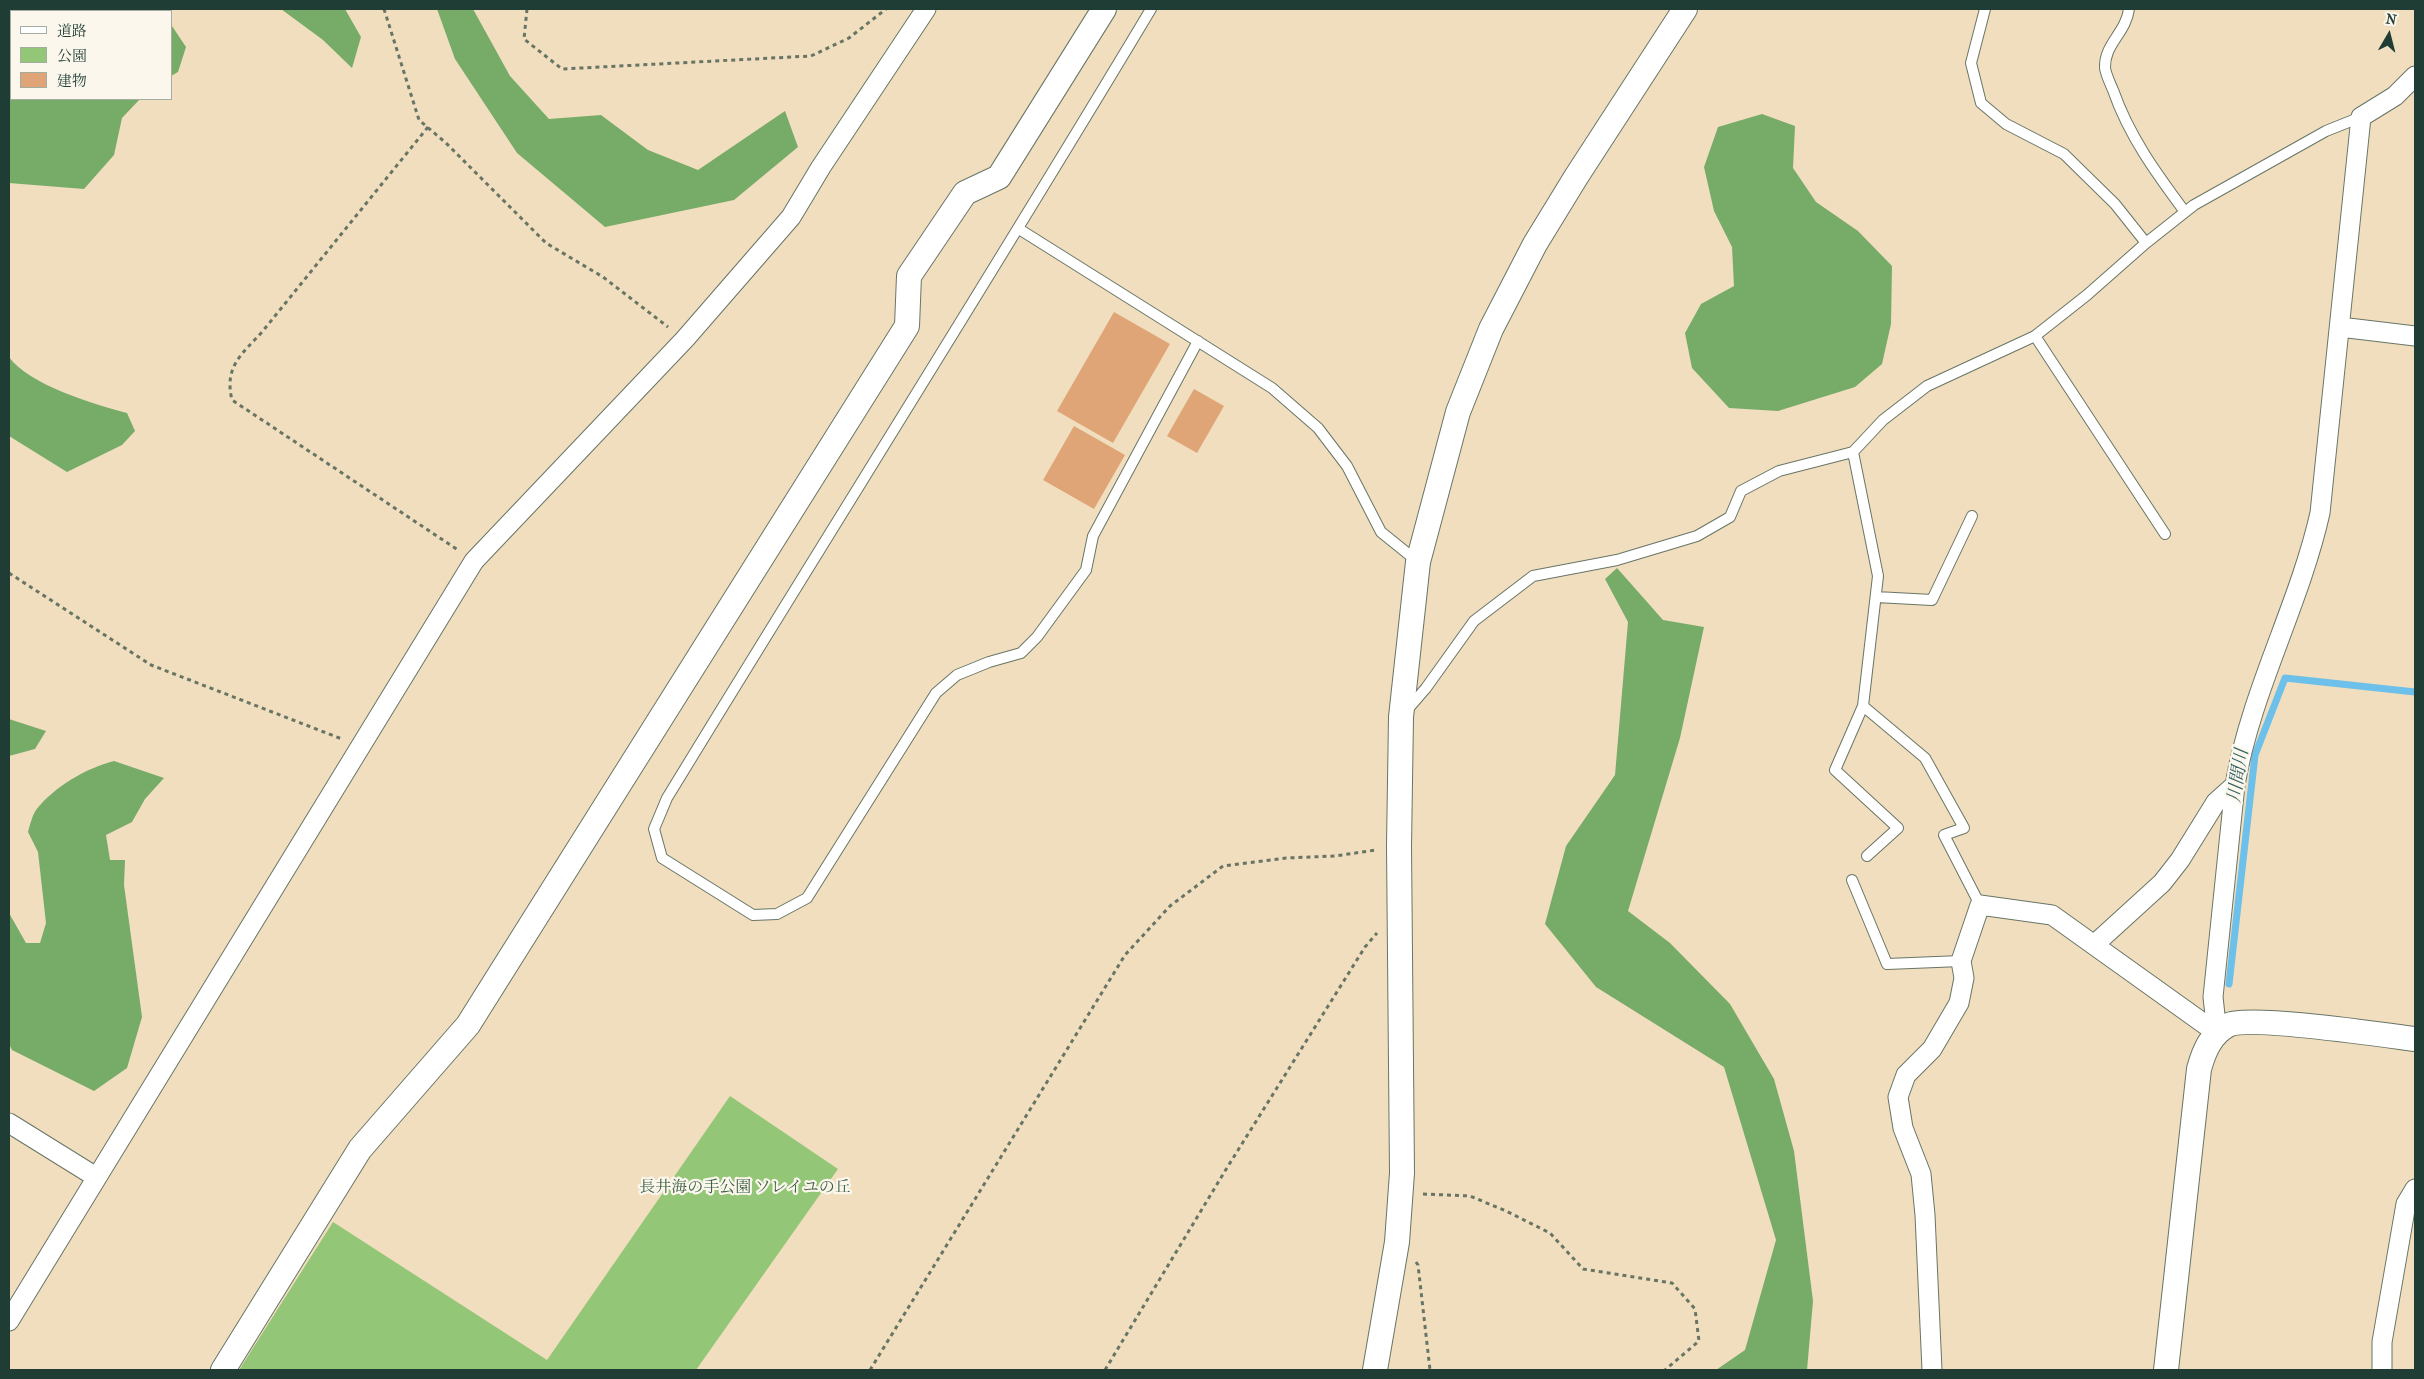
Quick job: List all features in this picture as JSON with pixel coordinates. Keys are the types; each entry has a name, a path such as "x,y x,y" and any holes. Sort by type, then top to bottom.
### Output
{"street":[{"path":"9,1321 474,561 685,339 791,217 821,167 926,9"},
{"path":"223,1370 360,1149 468,1026 907,326 909,276 965,193 999,177 1104,9"},
{"path":"1375,1370 1397,1242 1400,1194 1399,846 1401,717 1418,562 1458,412 1491,329 1535,244 1685,9"},
{"path":"2216,1033 2213,997 2235,785 2241,750 2311,551 2320,513 2361,117 2395,96 2415,76"},
{"path":"2340,327 2415,336"},
{"path":"2095,944 2162,883 2180,860 2216,802 2235,785"},
{"path":"1932,1370 1926,1215 1921,1174 1903,1128 1898,1097 1906,1075 1932,1049 1959,1003 1964,978 1961,961 1980,905 2052,915 2095,944 2216,1033"},
{"path":"2166,1370 2199,1068 2204,1053 2216,1033 2230,1024 2262,1022 2415,1039"},
{"path":"9,1123 96,1177"},
{"path":"2382,1370 2382,1342 2406,1204 2415,1189"}],"lane":[{"path":"1151,9 1019,229 848,502 667,798 654,829 662,858 753,915 777,914 807,898 936,693 957,675 989,662 1021,653 1037,637 1086,570 1093,536 1198,341"},
{"path":"1985,9 1971,63 1981,103 2006,124 2064,154 2115,204 2146,243"},
{"path":"2128,9 2127,22 2108,50 2105,69 2120,111 2142,154 2185,212"},
{"path":"1401,717 1426,688 1474,621 1533,576 1617,560 1697,536 1730,517 1740,491 1779,471 1853,452 1883,420 1927,386 2034,336 2087,295 2146,243 2185,212 2250,172 2326,131 2361,117"},
{"path":"1019,229 1272,388 1318,428 1347,466 1382,532 1418,562"},
{"path":"2034,336 2165,534"},
{"path":"1853,452 1878,576 1863,706 1835,770 1898,828 1866,856"},
{"path":"1876,597 1932,600 1972,516"},
{"path":"1863,706 1925,758 1964,828 1944,835 1980,905"},
{"path":"1852,880 1887,964 1961,961"},
{"path":"2374,1370 2382,1342"}],"path":[{"path":"384,9 418,120 546,243 603,277 685,339"},
{"path":"527,9 524,39 562,69 811,56 848,38 886,9"},
{"path":"428,128 262,332 233,364 229,386 232,400 474,561"},
{"path":"9,573 151,666 361,746"},
{"path":"870,1370 1125,955 1170,906 1223,866 1286,858 1335,856 1399,846"},
{"path":"1105,1370 1224,1171 1365,947 1400,909"},
{"path":"1400,1194 1470,1196 1550,1233 1583,1268 1672,1282 1694,1308 1699,1341 1665,1370"},
{"path":"1397,1242 1418,1264 1430,1370"}],"green space":[{"path":"281,9 345,9 361,37 352,68 323,40"},
{"path":"437,9 473,9 510,76 549,119 601,115 648,150 698,170 785,111 798,147 734,200 605,227 517,153 455,59"},
{"path":"172,26 186,47 178,72 172,75"},
{"path":"9,38 10,100 139,100 122,118 114,155 84,189 9,183"},
{"path":"1762,114 1795,126 1793,168 1816,202 1858,231 1892,266 1891,324 1882,364 1855,387 1778,411 1729,408 1692,368 1685,333 1701,304 1734,286 1732,247 1714,211 1704,167 1718,127"},
{"path":"9,357 18,367 46,385 80,399 127,413 135,431 122,445 67,472 9,436"},
{"path":"1617,568 1663,620 1704,627 1680,738 1628,911 1670,943 1730,1004 1774,1079 1794,1151 1813,1301 1807,1370 1716,1370 1745,1350 1776,1240 1724,1067 1596,987 1545,924 1566,846 1615,775 1628,622 1605,579"},
{"path":"9,719 46,731 35,749 9,756"},
{"path":"114,761 164,778 145,799 132,822 106,835 110,860 125,860 124,885 142,1017 127,1068 94,1091 12,1050 9,1044 9,913 26,943 40,943 46,923 38,852 28,832 33,815 43,802 61,786 93,768"},
{"name":"長井海の手公園 ソレイユの丘","path":"730,1096 838,1169 696,1370 239,1370 333,1222 547,1360"}],"building":[{"path":"1114,312 1170,344 1113,443 1057,411"},
{"path":"1194,389 1224,406 1197,453 1167,436"},
{"path":"1074,426 1125,455 1094,509 1043,480"}],"waterway":[{"name":"川間川","path":"2229,984 2255,755 2285,678 2415,692"}]}
